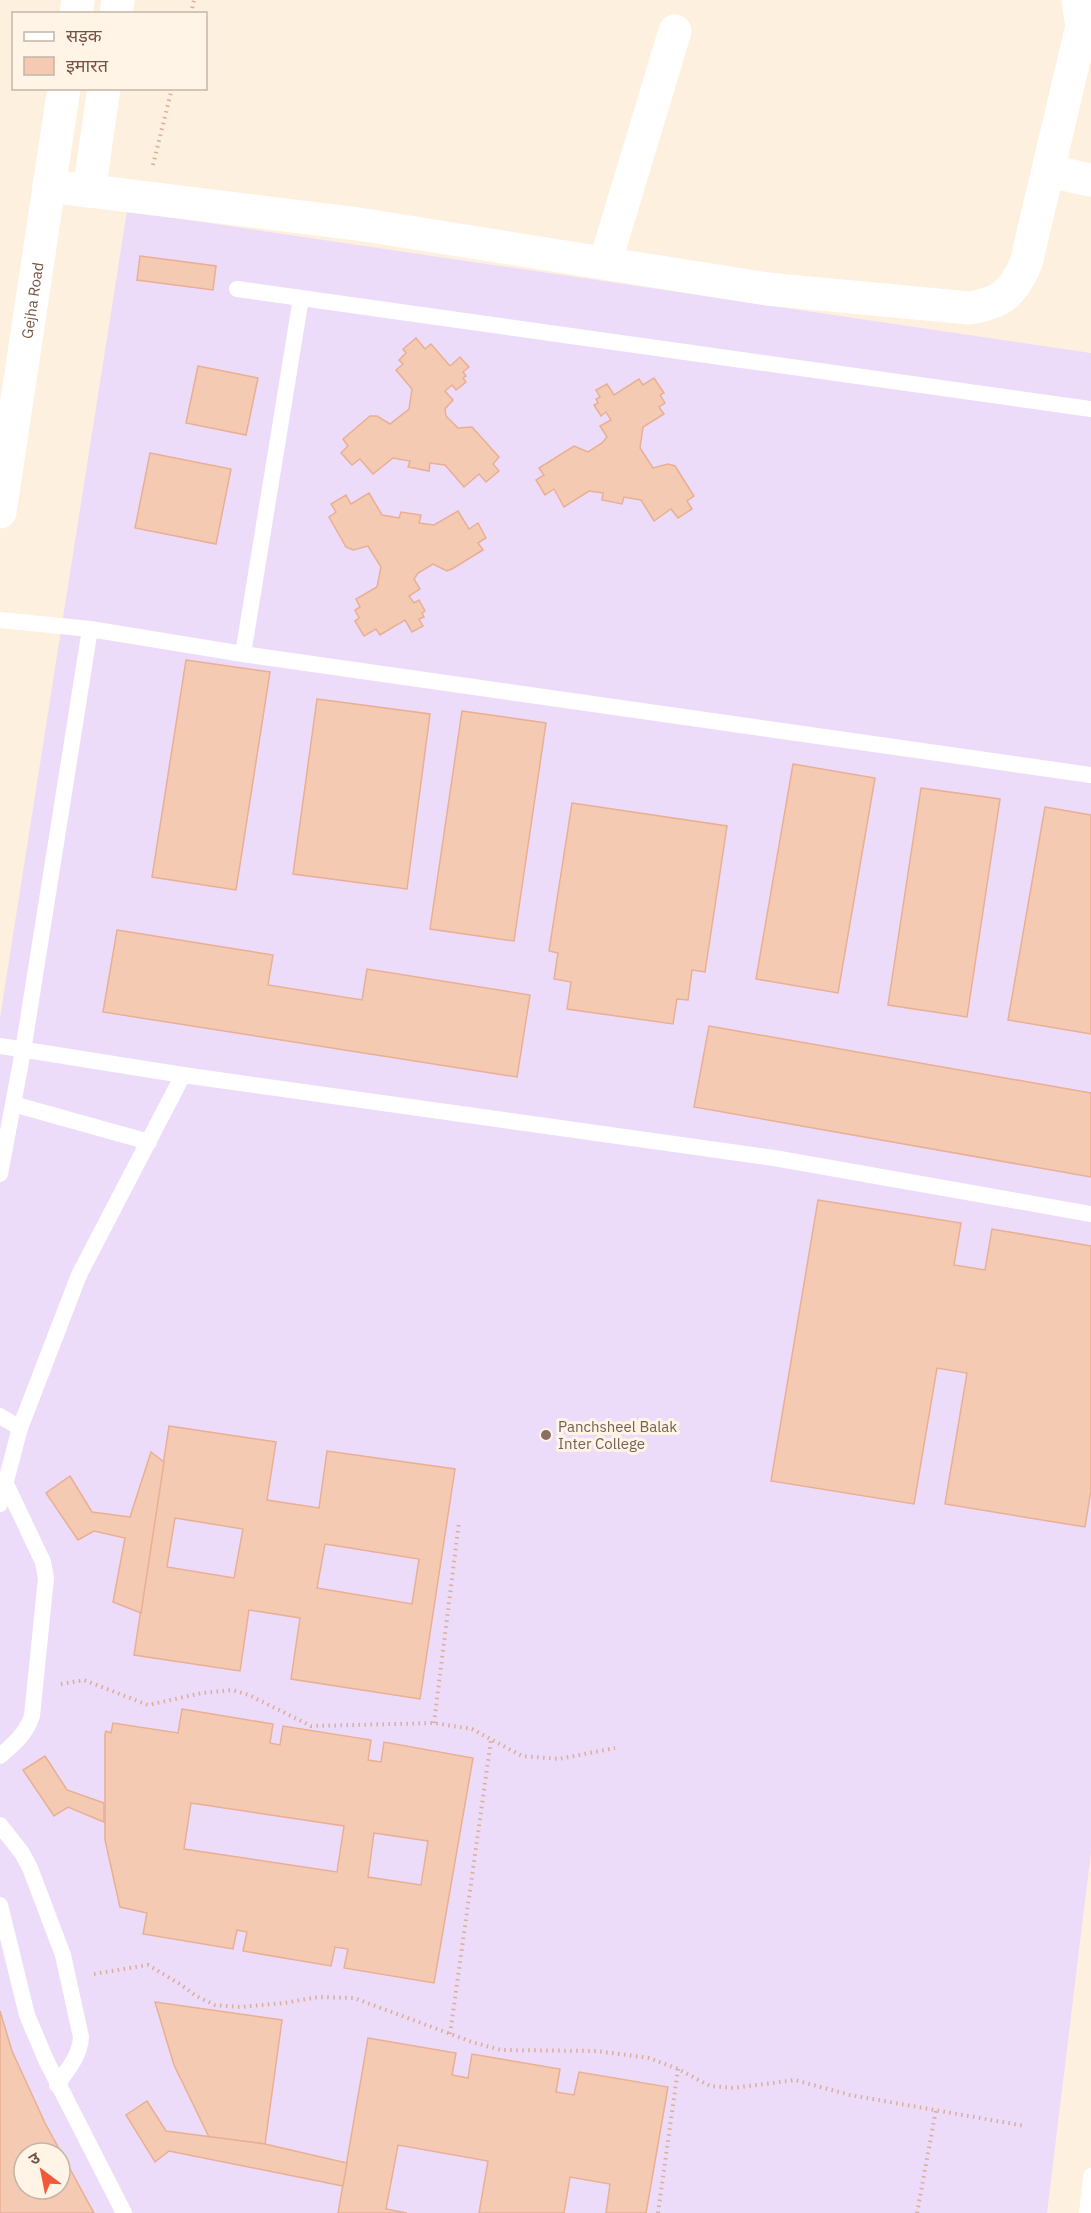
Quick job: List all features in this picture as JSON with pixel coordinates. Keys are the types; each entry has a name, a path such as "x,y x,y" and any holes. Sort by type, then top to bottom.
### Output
{"street":[{"path":"50,186 358,224 767,289 969,309 988,305 1005,296 1018,281 1026,263 1082,26 1078,0"},
{"path":"605,263 675,31"},
{"name":"Gejha Road","path":"0,512 64,90"},
{"path":"89,191 104,90"},
{"path":"1049,171 1091,180"}],"lane":[{"path":"237,289 1091,409"},
{"path":"243,654 301,298"},
{"path":"0,620 90,629 243,654 1091,775"},
{"path":"0,1173 23,1050 90,629"},
{"path":"0,1046 183,1075 774,1158 1091,1214"},
{"path":"0,1504 20,1428 79,1275 183,1075"},
{"path":"13,1104 149,1142"},
{"path":"0,1416 20,1428"},
{"path":"0,1756 21,1737 29,1726 36,1688 46,1578 43,1562 6,1484"},
{"path":"0,1825 22,1853 30,1868 70,1979 81,2037 80,2047 57,2085"},
{"path":"0,1905 27,2015 57,2085 124,2213"},
{"path":"1087,2213 1091,2176"}],"path":[{"path":"145,198 172,90"},
{"path":"434,1723 459,1522"},
{"path":"36,1688 84,1680 148,1705 202,1693 231,1690 249,1695 311,1726 434,1723 472,1729 522,1756 559,1759 615,1748"},
{"path":"450,2034 491,1740"},
{"path":"70,1979 148,1965 214,2005 240,2007 318,1997 354,1998 450,2034 501,2050 597,2051 649,2058 678,2069 710,2086 734,2088 795,2080 849,2095 1025,2126"},
{"path":"658,2213 678,2069"},
{"path":"917,2213 936,2110"}],"shaded area":[{"name":"Panchsheel Balak Inter College","path":"127,211 1091,353 1091,1852 1047,2213 0,2213 0,1018"}],"building":[{"path":"140,256 216,266 213,290 137,280"},
{"path":"416,338 425,349 431,344 450,366 460,357 469,367 463,372 466,382 456,390 452,385 445,391 453,400 445,409 446,416 458,428 472,427 499,457 493,464 499,471 486,482 479,474 464,487 445,465 430,463 429,471 408,467 410,461 393,458 373,474 360,459 352,465 341,453 348,446 343,439 370,416 377,416 390,424 409,409 412,389 396,370 403,364 399,360 406,353 403,349"},
{"path":"198,366 258,378 246,435 186,423"},
{"path":"654,378 664,393 660,395 665,403 659,407 664,414 643,427 640,448 653,468 668,464 675,466 694,496 687,501 692,509 678,518 671,509 654,521 641,500 624,497 622,504 602,500 603,493 589,491 564,507 554,489 545,495 536,480 544,475 539,468 574,446 588,452 607,437 600,426 611,420 606,412 601,416 594,405 598,403 596,399 600,397 596,390 607,384 614,395 639,379 643,385"},
{"path":"150,453 231,469 216,544 135,528"},
{"path":"369,493 382,515 399,518 401,512 421,515 419,523 434,525 458,511 469,529 478,523 486,538 478,543 483,550 452,569 447,571 433,564 418,573 414,579 420,589 409,596 414,603 419,600 425,611 422,613 424,617 419,619 423,626 412,632 405,620 380,635 376,629 364,636 355,621 359,618 355,610 360,607 356,599 377,587 381,567 368,546 353,550 346,547 329,517 336,512 331,504 346,495 351,504"},
{"path":"186,660 270,672 236,890 152,877"},
{"path":"317,699 430,714 407,889 293,874"},
{"path":"462,711 546,723 514,941 430,929"},
{"path":"793,764 875,778 838,993 756,979"},
{"path":"921,788 1000,799 967,1017 888,1005"},
{"path":"572,803 727,826 705,972 692,970 688,1000 677,999 673,1024 567,1009 571,982 554,979 558,953 549,951"},
{"path":"1045,807 1091,815 1091,1034 1008,1020"},
{"path":"117,930 273,955 268,985 362,1000 367,969 530,995 517,1077 103,1012"},
{"path":"709,1026 1091,1093 1091,1177 694,1107"},
{"path":"818,1200 961,1223 954,1265 985,1270 992,1229 1091,1246 1091,1490 1085,1527 945,1504 967,1373 937,1368 914,1504 771,1481"},
{"path":"169,1426 276,1442 267,1500 319,1508 327,1451 455,1469 420,1699 291,1679 300,1618 249,1610 240,1671 134,1655","holes":["175,1518 243,1529 234,1578 167,1567","325,1544 419,1559 412,1604 317,1588"]},
{"path":"151,1452 164,1462 141,1613 113,1602 125,1538 94,1531 78,1540 46,1493 70,1476 92,1512 130,1517"},
{"path":"182,1709 273,1724 270,1743 280,1745 283,1726 371,1740 368,1760 381,1762 384,1742 473,1758 434,1983 344,1968 348,1949 335,1947 331,1966 243,1951 247,1932 237,1930 233,1949 143,1934 147,1913 120,1907 105,1840 105,1734 106,1731 111,1733 113,1723 178,1733","holes":["191,1803 344,1826 337,1872 184,1849","374,1833 428,1841 421,1885 368,1877"]},
{"path":"45,1756 67,1790 104,1803 104,1822 68,1807 54,1816 23,1770"},
{"path":"155,2002 282,2020 265,2144 209,2137 174,2065"},
{"path":"0,2011 12,2051 55,2141 12,2141 12,2201 72,2201 72,2173 94,2213 0,2213"},
{"path":"368,2038 456,2053 452,2075 468,2078 472,2054 560,2069 556,2092 574,2095 579,2072 668,2087 646,2213 606,2213 610,2184 570,2177 564,2213 479,2213 488,2161 398,2145 386,2209 407,2213 338,2213"},
{"path":"147,2101 166,2131 265,2144 347,2163 343,2186 169,2151 155,2162 126,2115"}],"place":[{"name":"Panchsheel Balak Inter College","path":"546,1435"}]}
